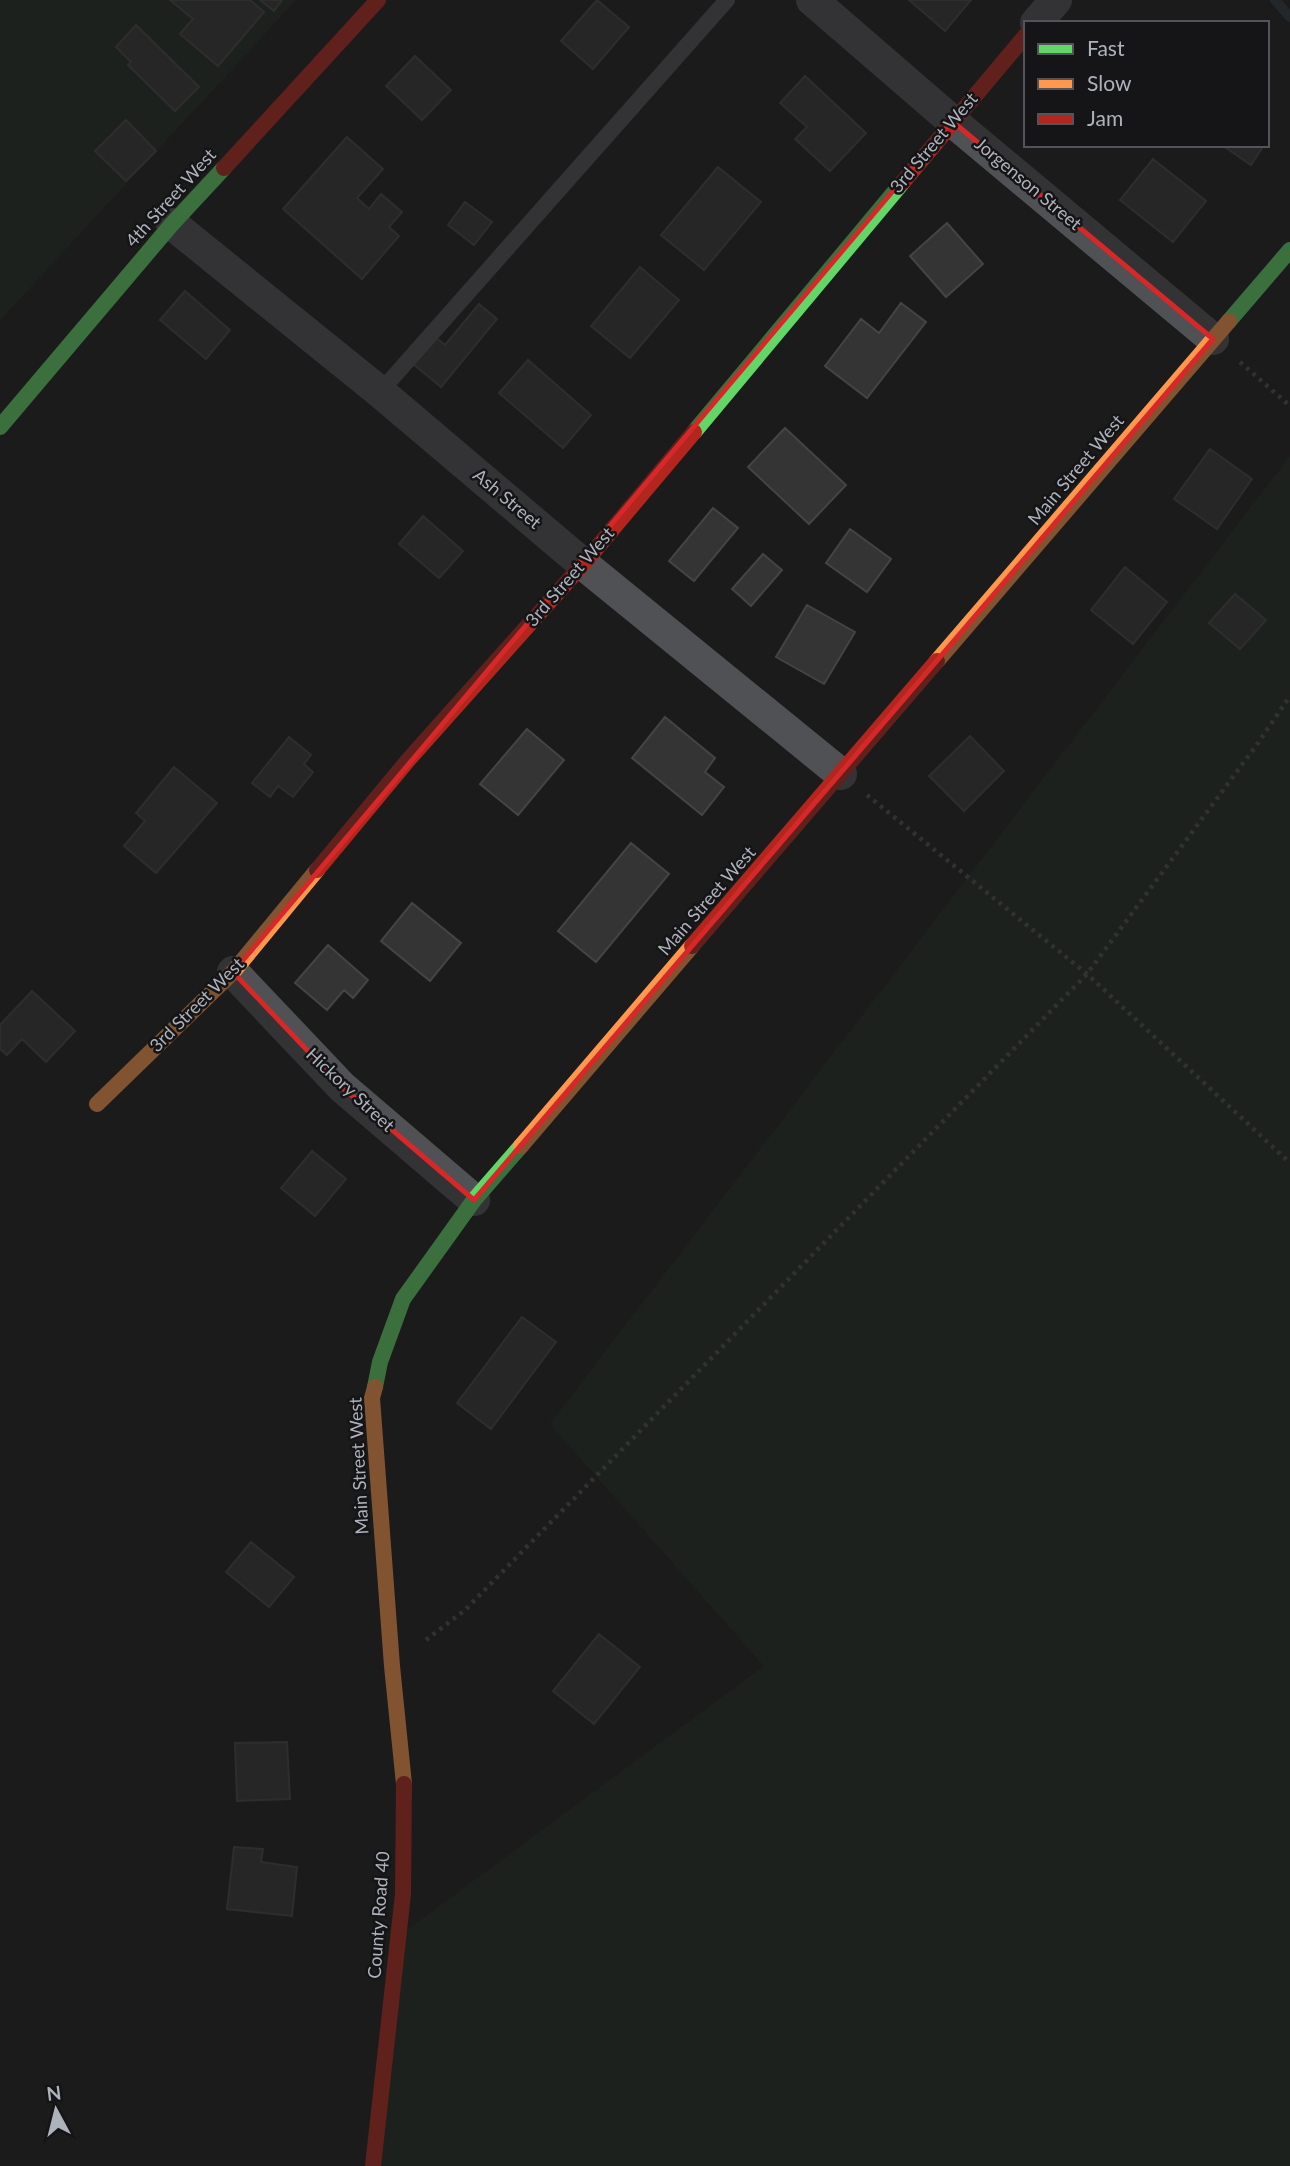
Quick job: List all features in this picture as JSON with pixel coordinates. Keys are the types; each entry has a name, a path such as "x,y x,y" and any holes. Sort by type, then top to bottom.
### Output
{"street":[{"name":"4th Street West","path":"0,426 172,224 378,0"},
{"name":"Jorgenson Street","path":"812,0 1213,339"},
{"path":"1038,21 1056,0"},
{"name":"3rd Street West","path":"97,1104 233,972 409,759 583,564 1024,37"},
{"name":"Ash Street","path":"172,224 380,391 583,564 841,774"},
{"name":"Main Street West","path":"392,1666 372,1398 380,1362 403,1299 474,1200 1290,250"},
{"name":"Hickory Street","path":"233,972 342,1087 474,1200"},
{"name":"County Road 40","path":"373,2166 403,1894 404,1779 392,1666"}],"lane":[{"path":"380,391 727,0"}],"path":[{"path":"1213,339 1290,407"},
{"path":"392,1666 465,1610 1087,974 1290,696"},
{"path":"841,774 1087,974 1290,1163"}],"highlighted area":[{"path":"952,121 1213,339 474,1200 342,1087 233,972"}],"shaded area":[{"path":"0,0 296,0 0,320"},
{"path":"1290,456 1290,2166 370,2166 399,1936 764,1666 550,1424"}],"building":[{"path":"170,0 250,0 264,12 218,66 180,34 193,19"},
{"path":"260,0 282,0 274,11"},
{"path":"597,0 629,27 593,69 561,41"},
{"path":"909,0 971,0 945,31"},
{"path":"136,25 199,87 175,111 128,65 131,62 116,47"},
{"path":"415,56 451,90 422,120 386,86"},
{"path":"805,76 866,133 830,171 795,139 807,127 780,103"},
{"path":"126,120 156,151 126,181 95,151"},
{"path":"347,137 383,169 357,198 369,209 381,194 402,212 389,227 399,236 362,279 283,209"},
{"path":"1225,147 1263,147 1251,165"},
{"path":"1153,159 1206,201 1173,242 1120,200"},
{"path":"718,167 761,202 704,270 661,235"},
{"path":"465,202 492,222 474,245 448,225"},
{"path":"947,223 983,264 946,297 910,256"},
{"path":"640,267 679,300 630,358 591,326"},
{"path":"185,291 230,330 206,359 160,320"},
{"path":"901,303 926,322 867,398 825,366 861,319 879,333"},
{"path":"479,304 497,319 441,387 412,363 434,336 445,345"},
{"path":"528,360 591,415 563,448 499,393"},
{"path":"785,428 846,485 809,524 748,467"},
{"path":"1210,449 1252,479 1217,529 1174,499"},
{"path":"713,508 738,528 694,581 669,561"},
{"path":"423,516 463,551 439,578 399,544"},
{"path":"850,529 891,559 867,592 826,563"},
{"path":"763,554 782,570 751,606 732,589"},
{"path":"1125,567 1167,602 1133,644 1091,610"},
{"path":"1235,594 1266,620 1240,649 1209,623"},
{"path":"807,605 855,632 824,684 776,657"},
{"path":"665,717 715,758 705,772 724,787 702,815 632,758"},
{"path":"527,729 564,760 518,815 480,784"},
{"path":"970,736 1004,771 964,811 929,776"},
{"path":"289,737 311,755 304,764 313,772 293,797 278,786 270,797 252,783"},
{"path":"174,767 217,803 156,873 124,846 145,821 136,813"},
{"path":"631,843 669,874 596,962 558,931"},
{"path":"412,903 461,943 430,981 381,941"},
{"path":"328,945 368,980 353,998 344,990 327,1010 295,983"},
{"path":"32,991 75,1031 46,1062 22,1039 7,1055 0,1049 0,1025"},
{"path":"312,1151 346,1179 315,1216 281,1188"},
{"path":"522,1317 556,1342 491,1429 457,1403"},
{"path":"251,1542 294,1577 269,1607 226,1572"},
{"path":"599,1634 640,1667 594,1724 553,1691"},
{"path":"287,1742 290,1799 237,1801 235,1743"},
{"path":"234,1847 263,1849 261,1862 297,1867 292,1916 227,1909"}],"waterway":[{"path":"1275,0 1290,17"}],"traffic: fast":[{"path":"0,427 172,224 224,168"},
{"path":"694,432 902,183"},
{"path":"1229,321 1290,250"},
{"path":"375,1387 380,1362 403,1299 474,1200 521,1146"}],"traffic: slow":[{"path":"937,661 1229,321"},
{"path":"97,1104 233,972 317,870"},
{"path":"521,1146 692,946"},
{"path":"375,1387 372,1398 392,1666 404,1784"}],"traffic: jam":[{"path":"224,168 378,0"},
{"path":"902,183 1024,37"},
{"path":"317,870 409,759 583,564 694,432"},
{"path":"692,946 937,661"},
{"path":"373,2166 403,1894 404,1784"}]}
